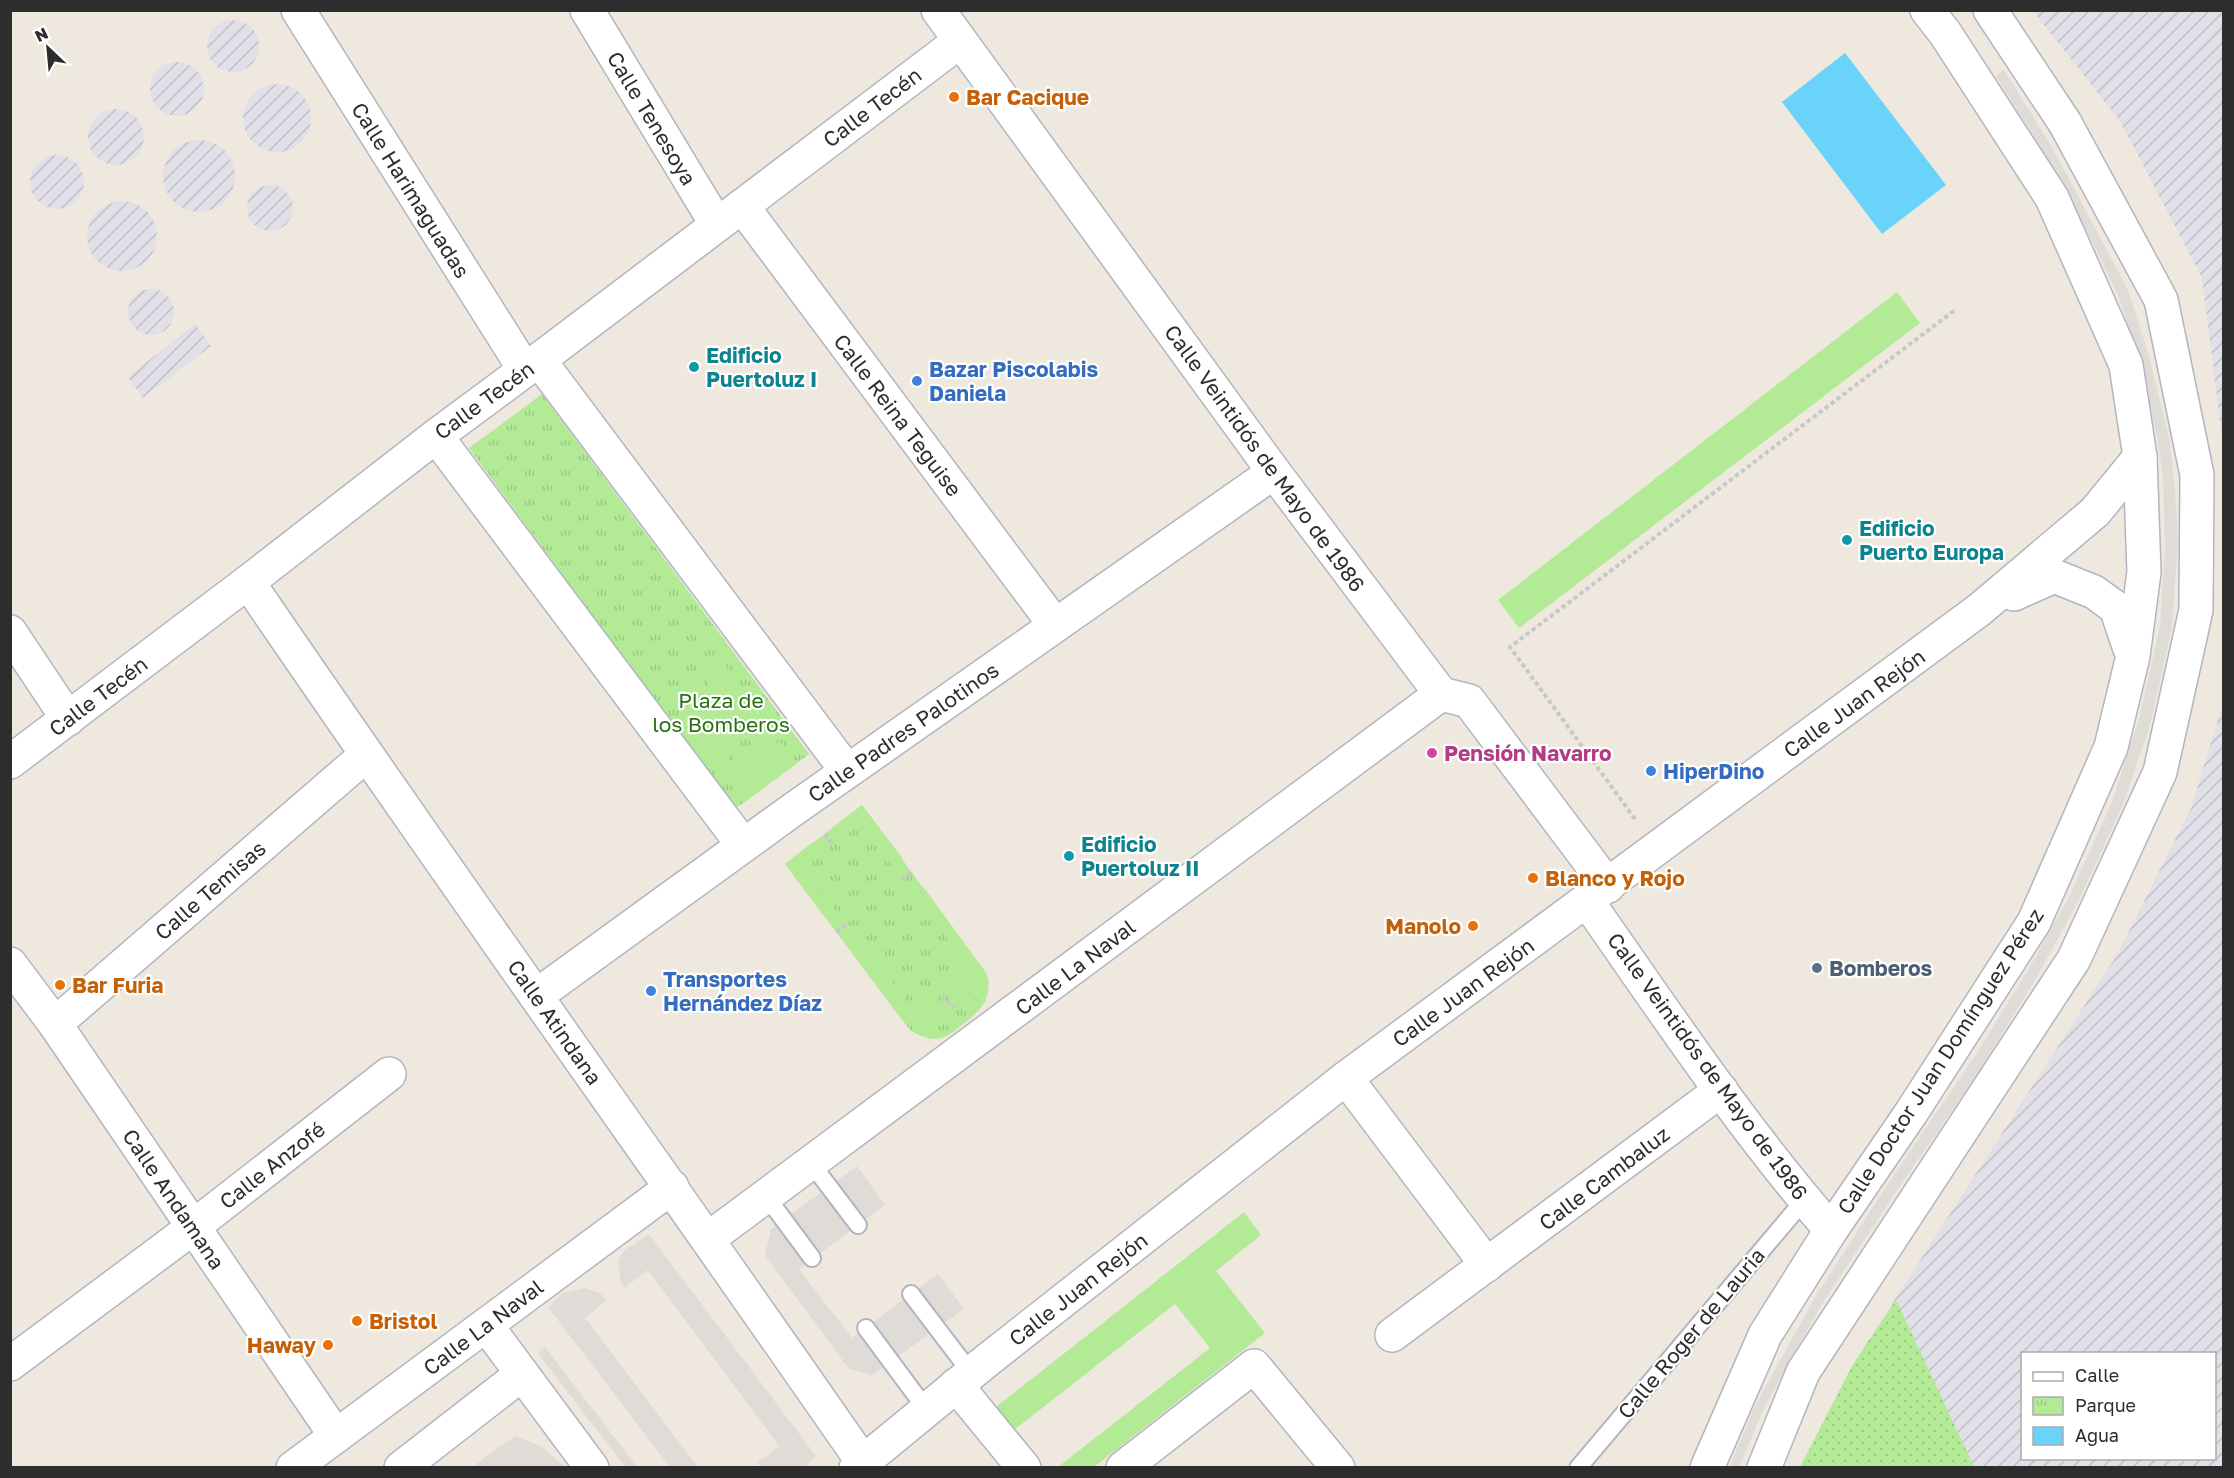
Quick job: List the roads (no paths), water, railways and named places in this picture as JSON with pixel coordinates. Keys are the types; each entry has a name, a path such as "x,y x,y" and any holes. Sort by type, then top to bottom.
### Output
{"street":[{"name":"Calle Harimaguadas","path":"298,10 532,365 847,771"},
{"name":"Calle Tenesoya","path":"587,10 730,215"},
{"name":"Calle Veintidós de Mayo de 1986","path":"938,10 968,35 1274,472 1442,694 1469,701 1597,893 1721,1090 1831,1230"},
{"name":"Calle Doctor Juan Domínguez Pérez","path":"1707,1467 1765,1335 1831,1230 1911,1113 2034,922 2111,747 2133,656 2144,572 2140,457 2126,365 2052,198 1945,33 1927,10"},
{"path":"1764,1467 1803,1372 2074,959 2160,772 2196,610 2197,475 2161,300 2065,123 1990,10"},
{"name":"Calle Tecén","path":"10,762 436,436 968,35"},
{"name":"Calle Reina Teguise","path":"730,215 1055,625"},
{"path":"436,436 743,845"},
{"name":"Calle Juan Rejón","path":"862,1466 963,1379 1347,1078 1979,610 2095,513 2140,457"},
{"name":"Calle Padres Palotinos","path":"536,996 847,771 1274,472"},
{"name":"Calle Juan Rejón","path":"1979,610 2054,576 2094,592 2116,608 2133,656"},
{"name":"Calle Atindana","path":"248,582 366,755 672,1187 862,1466"},
{"path":"10,632 68,719"},
{"name":"Calle La Naval","path":"708,1239 1442,694"},
{"name":"Calle Temisas","path":"55,1024 366,755"},
{"name":"Calle Andamana","path":"10,964 55,1024 336,1436"},
{"name":"Calle Anzofé","path":"10,1364 389,1074"},
{"path":"1347,1078 1487,1265"},
{"name":"Calle Cambaluz","path":"1392,1335 1721,1090"},
{"name":"Calle La Naval","path":"293,1467 672,1187"},
{"path":"486,1325 592,1467"},
{"path":"1123,1467 1254,1366 1338,1467"},
{"path":"401,1467 522,1374"},
{"path":"963,1379 1024,1467"}],"lane":[{"path":"811,1163 858,1225"},
{"path":"766,1196 812,1258"},
{"name":"Calle Roger de Lauria","path":"1578,1467 1805,1199"},
{"path":"911,1294 963,1379"},
{"path":"866,1328 926,1409"}],"water":[{"path":"1845,53 1946,185 1882,234 1782,102"}],"place":[{"name":"Bar Cacique","path":"954,97"},
{"name":"Edificio Puertoluz I","path":"694,367"},
{"name":"Bazar Piscolabis Daniela","path":"917,381"},
{"name":"Edificio Puerto Europa","path":"1847,540"},
{"name":"Pensión Navarro","path":"1432,753"},
{"name":"HiperDino","path":"1651,771"},
{"name":"Edificio Puertoluz II","path":"1069,856"},
{"name":"Blanco y Rojo","path":"1533,878"},
{"name":"Manolo","path":"1473,926"},
{"name":"Bomberos","path":"1817,968"},
{"name":"Bar Furia","path":"60,985"},
{"name":"Transportes Hernández Díaz","path":"651,991"},
{"name":"Bristol","path":"357,1321"},
{"name":"Haway","path":"328,1345"}],"park label":[{"name":"Plaza de los Bomberos","path":"721,712"}]}
